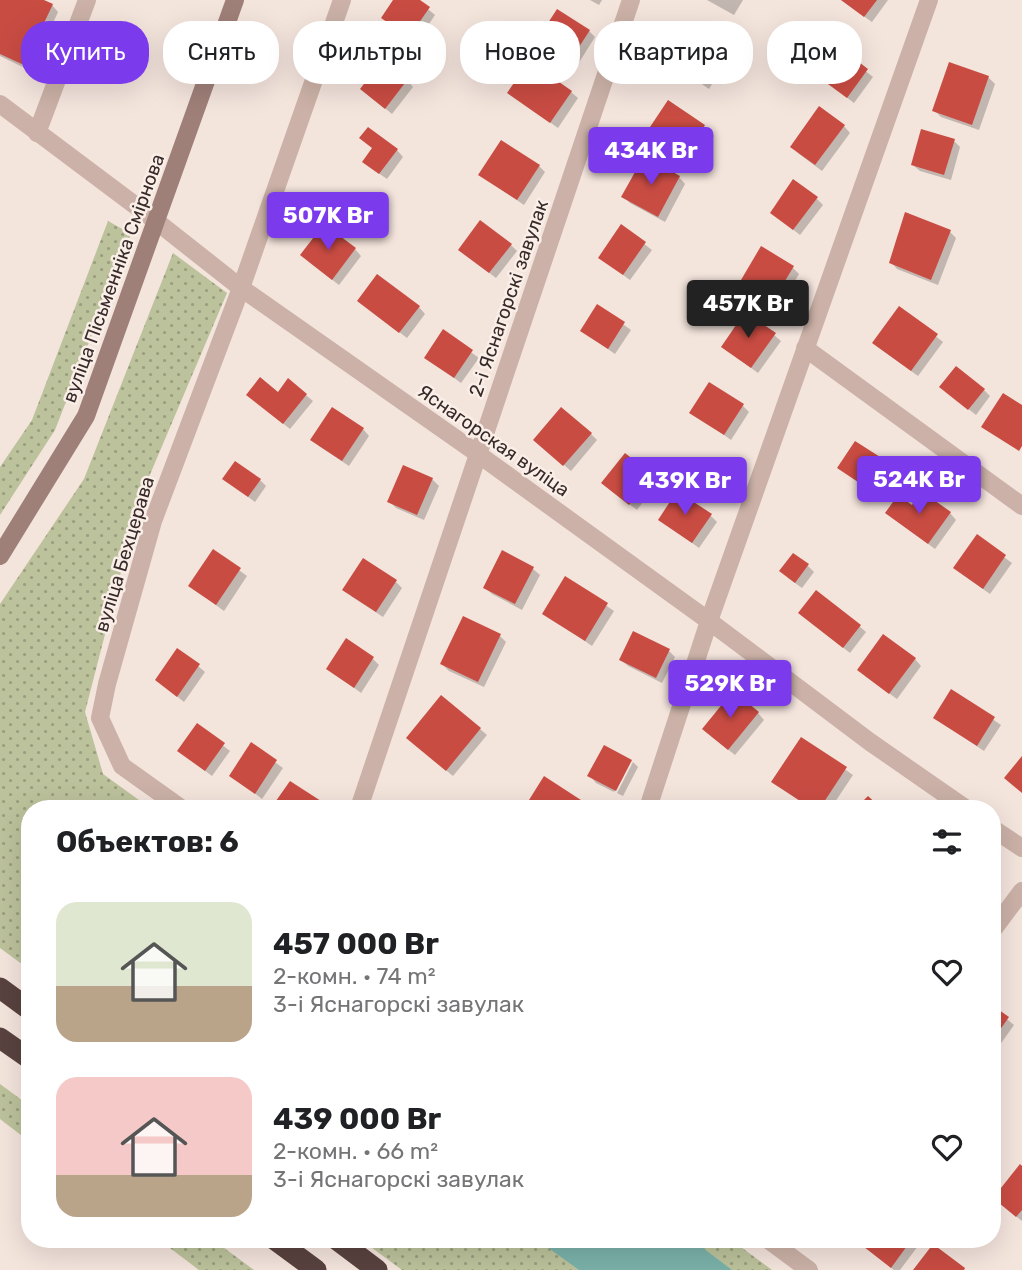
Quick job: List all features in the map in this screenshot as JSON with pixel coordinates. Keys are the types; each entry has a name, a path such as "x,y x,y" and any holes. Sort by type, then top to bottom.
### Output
{"highway":[{"path":"0,988 21,1003"},
{"path":"0,1038 21,1053"},
{"path":"286,1248 316,1270"},
{"path":"348,1248 377,1270"}],"main road":[{"name":"вуліца Пісьменніка Смірнова","path":"0,556 86,416 235,0"}],"street":[{"path":"37,133 87,0"},
{"name":"вуліца Бехцерава","path":"170,800 122,766 100,718 107,684 153,521 241,288 342,0"},
{"name":"2-і Яснагорскі завулак","path":"362,800 631,0"},
{"path":"651,800 709,621 929,0"},
{"name":"Яснагорская вуліца","path":"0,104 241,288 478,454 709,621 870,742 953,800"},
{"path":"805,348 1022,506"},
{"path":"1001,834 1022,848"},
{"path":"1001,919 1022,891"},
{"path":"778,1248 809,1270"}],"green space":[{"path":"108,221 131,234 55,430 0,515 0,467 32,420"},
{"path":"173,253 227,293 140,498 85,712 103,774 139,800 21,800 21,963 0,948 0,604 84,479"},
{"path":"0,1084 21,1099 21,1135 0,1119"},
{"path":"170,1248 224,1248 254,1270 199,1270"},
{"path":"372,1248 742,1248 772,1270 402,1270"}],"water":[{"path":"548,1248 703,1248 732,1270 579,1270"}],"building":[{"path":"0,0 44,0 53,4 45,21 21,21 21,64 0,54"},
{"path":"393,0 420,0 430,7 420,21 385,21 381,18"},
{"path":"841,0 877,0 864,17"},
{"path":"557,9 576,21 549,21"},
{"path":"580,24 590,30 580,45"},
{"path":"949,62 989,76 972,125 932,111"},
{"path":"862,64 868,69 862,77"},
{"path":"364,84 404,84 385,109 360,89"},
{"path":"513,84 562,84 572,91 550,123 507,93"},
{"path":"828,84 857,84 847,98"},
{"path":"668,100 705,125 685,154 648,130"},
{"path":"819,106 845,125 815,165 790,147"},
{"path":"368,127 398,149 379,174 362,162 372,148 359,138"},
{"path":"921,129 955,139 944,175 911,165"},
{"path":"501,140 540,165 517,200 478,175"},
{"path":"644,156 680,176 658,217 621,197"},
{"path":"793,179 818,197 793,230 770,213"},
{"path":"905,212 951,230 931,280 889,263"},
{"path":"480,220 512,244 489,273 458,250"},
{"path":"324,224 356,248 332,280 300,255"},
{"path":"621,224 646,242 623,275 598,258"},
{"path":"761,246 794,266 774,299 741,280"},
{"path":"377,274 420,306 399,333 357,301"},
{"path":"597,304 625,322 608,349 580,331"},
{"path":"899,306 938,334 911,371 872,343"},
{"path":"745,312 776,333 751,368 721,347"},
{"path":"443,329 473,350 454,378 424,358"},
{"path":"956,366 985,389 968,410 939,387"},
{"path":"260,377 278,392 288,378 307,394 283,424 246,395"},
{"path":"709,382 744,404 724,435 689,413"},
{"path":"1003,393 1022,405 1022,446 1019,451 981,427"},
{"path":"332,407 364,428 342,461 310,440"},
{"path":"561,407 592,433 563,466 533,440"},
{"path":"855,441 888,462 870,490 837,468"},
{"path":"625,453 653,475 629,505 601,483"},
{"path":"235,461 261,479 248,497 222,479"},
{"path":"403,465 433,478 417,515 387,502"},
{"path":"677,491 712,514 692,543 658,520"},
{"path":"921,491 951,512 928,544 885,513 898,495 912,505"},
{"path":"977,534 1006,555 983,589 953,568"},
{"path":"213,549 241,568 216,605 188,586"},
{"path":"502,550 534,567 515,604 483,588"},
{"path":"793,553 809,564 795,583 779,571"},
{"path":"363,558 397,580 376,612 342,590"},
{"path":"565,576 608,603 585,641 542,614"},
{"path":"816,590 861,625 843,648 798,613"},
{"path":"463,616 501,634 478,682 440,664"},
{"path":"633,631 670,649 656,678 619,660"},
{"path":"883,634 916,658 889,694 857,670"},
{"path":"346,638 374,657 354,688 326,669"},
{"path":"177,648 200,664 177,697 155,680"},
{"path":"951,689 995,717 977,746 933,718"},
{"path":"733,691 759,712 728,750 702,729"},
{"path":"441,695 481,728 446,771 406,738"},
{"path":"197,723 225,743 205,771 177,751"},
{"path":"801,737 847,767 825,800 799,800 771,782"},
{"path":"251,742 277,760 255,794 229,776"},
{"path":"604,745 632,760 616,791 587,776"},
{"path":"1022,756 1022,793 1004,778"},
{"path":"544,776 581,800 529,800"},
{"path":"290,781 319,800 277,800"},
{"path":"1001,1011 1009,1017 1001,1028"},
{"path":"1020,1164 1022,1210 1016,1217 1001,1205 1001,1188"},
{"path":"865,1248 905,1248 891,1268"},
{"path":"930,1248 938,1248 965,1268 964,1270 913,1270"}]}
